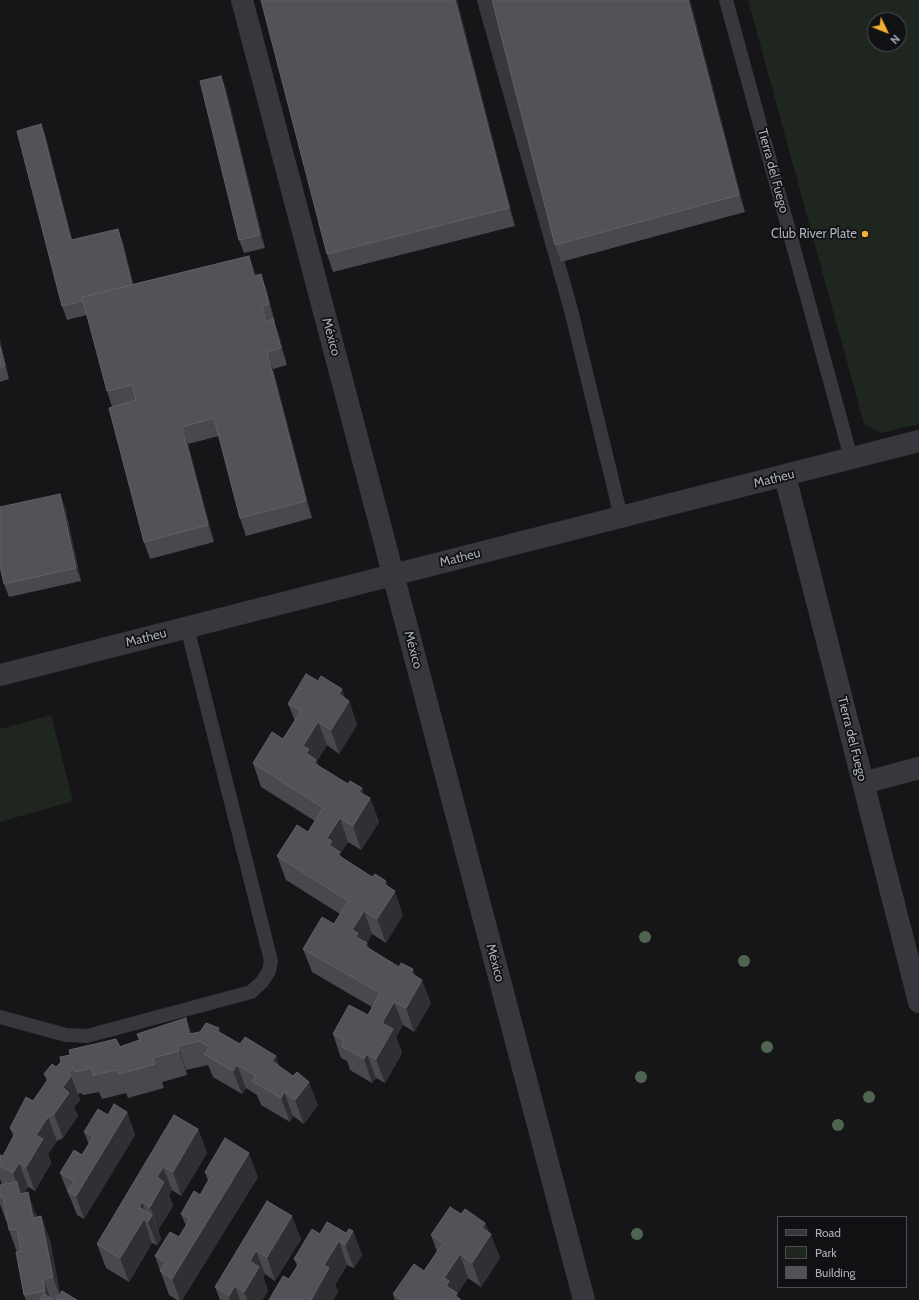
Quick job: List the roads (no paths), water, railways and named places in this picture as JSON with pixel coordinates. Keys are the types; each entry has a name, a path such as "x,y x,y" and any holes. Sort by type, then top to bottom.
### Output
{"street":[{"name":"México","path":"242,0 584,1300"},
{"name":"Matheu","path":"0,675 919,441"},
{"name":"Tierra del Fuego","path":"785,476 919,1002"},
{"path":"863,783 919,768"}],"lane":[{"path":"484,0 571,310 621,517"},
{"name":"Tierra del Fuego","path":"726,0 851,458"},
{"path":"0,1017 66,1035 87,1036 251,992 262,982 269,971 271,961 187,628"}],"place":[{"name":"Club River Plate","path":"865,234"}]}
